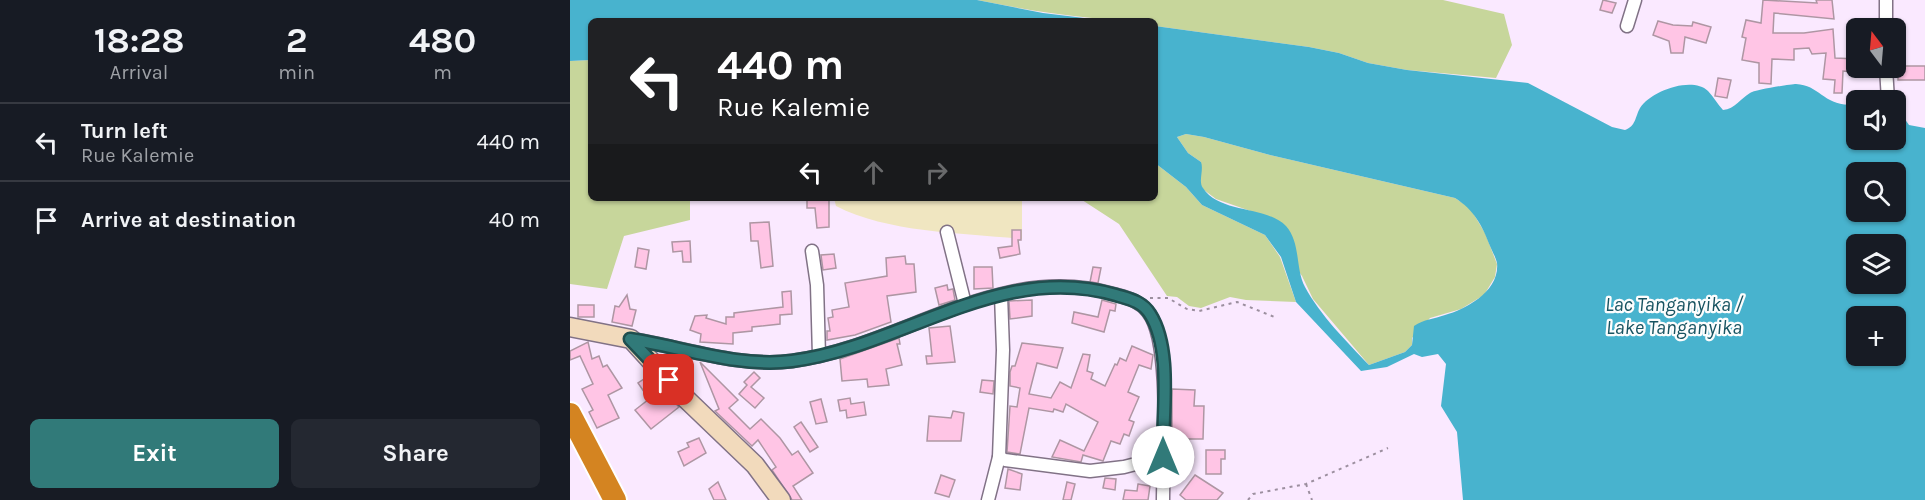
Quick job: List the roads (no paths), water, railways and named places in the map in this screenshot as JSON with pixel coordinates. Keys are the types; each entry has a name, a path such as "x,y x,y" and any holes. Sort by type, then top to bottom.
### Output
{"highway":[{"path":"570,414 615,500"}],"street":[{"path":"1627,26 1635,0"},
{"path":"1886,0 1886,18"},
{"path":"947,232 964,304"},
{"path":"812,251 817,285 819,356"},
{"path":"570,327 750,361 791,361 819,356 964,304 1001,295 1053,286 1099,290 1139,302 1150,314 1163,350 1163,500"},
{"path":"988,500 999,457 1003,350 1001,295"},
{"path":"630,339 682,395 755,465 781,500"},
{"path":"999,457 1005,460 1090,471 1163,457"}],"water":[{"path":"570,0 977,0 1043,13 1084,18 588,18 588,60 570,61"},
{"name":"Lac Tanganyika / Lake Tanganyika","path":"1158,26 1309,47 1339,53 1368,63 1407,70 1528,83 1612,127 1625,130 1633,124 1645,102 1662,91 1682,85 1701,87 1708,91 1723,110 1731,108 1753,92 1793,84 1812,88 1830,100 1846,105 1846,150 1906,150 1906,121 1909,125 1925,128 1925,500 1463,500 1457,432 1441,406 1446,364 1438,354 1422,357 1414,354 1387,367 1361,371 1296,302 1281,257 1265,235 1202,205 1186,187 1158,165","holes":["1186,134 1270,155 1455,198 1472,213 1484,231 1497,263 1493,282 1480,297 1471,303 1414,326 1412,345 1405,352 1369,365 1334,328 1305,287 1294,240 1286,226 1267,215 1220,202 1203,188 1201,162 1188,153 1177,137"]}]}
